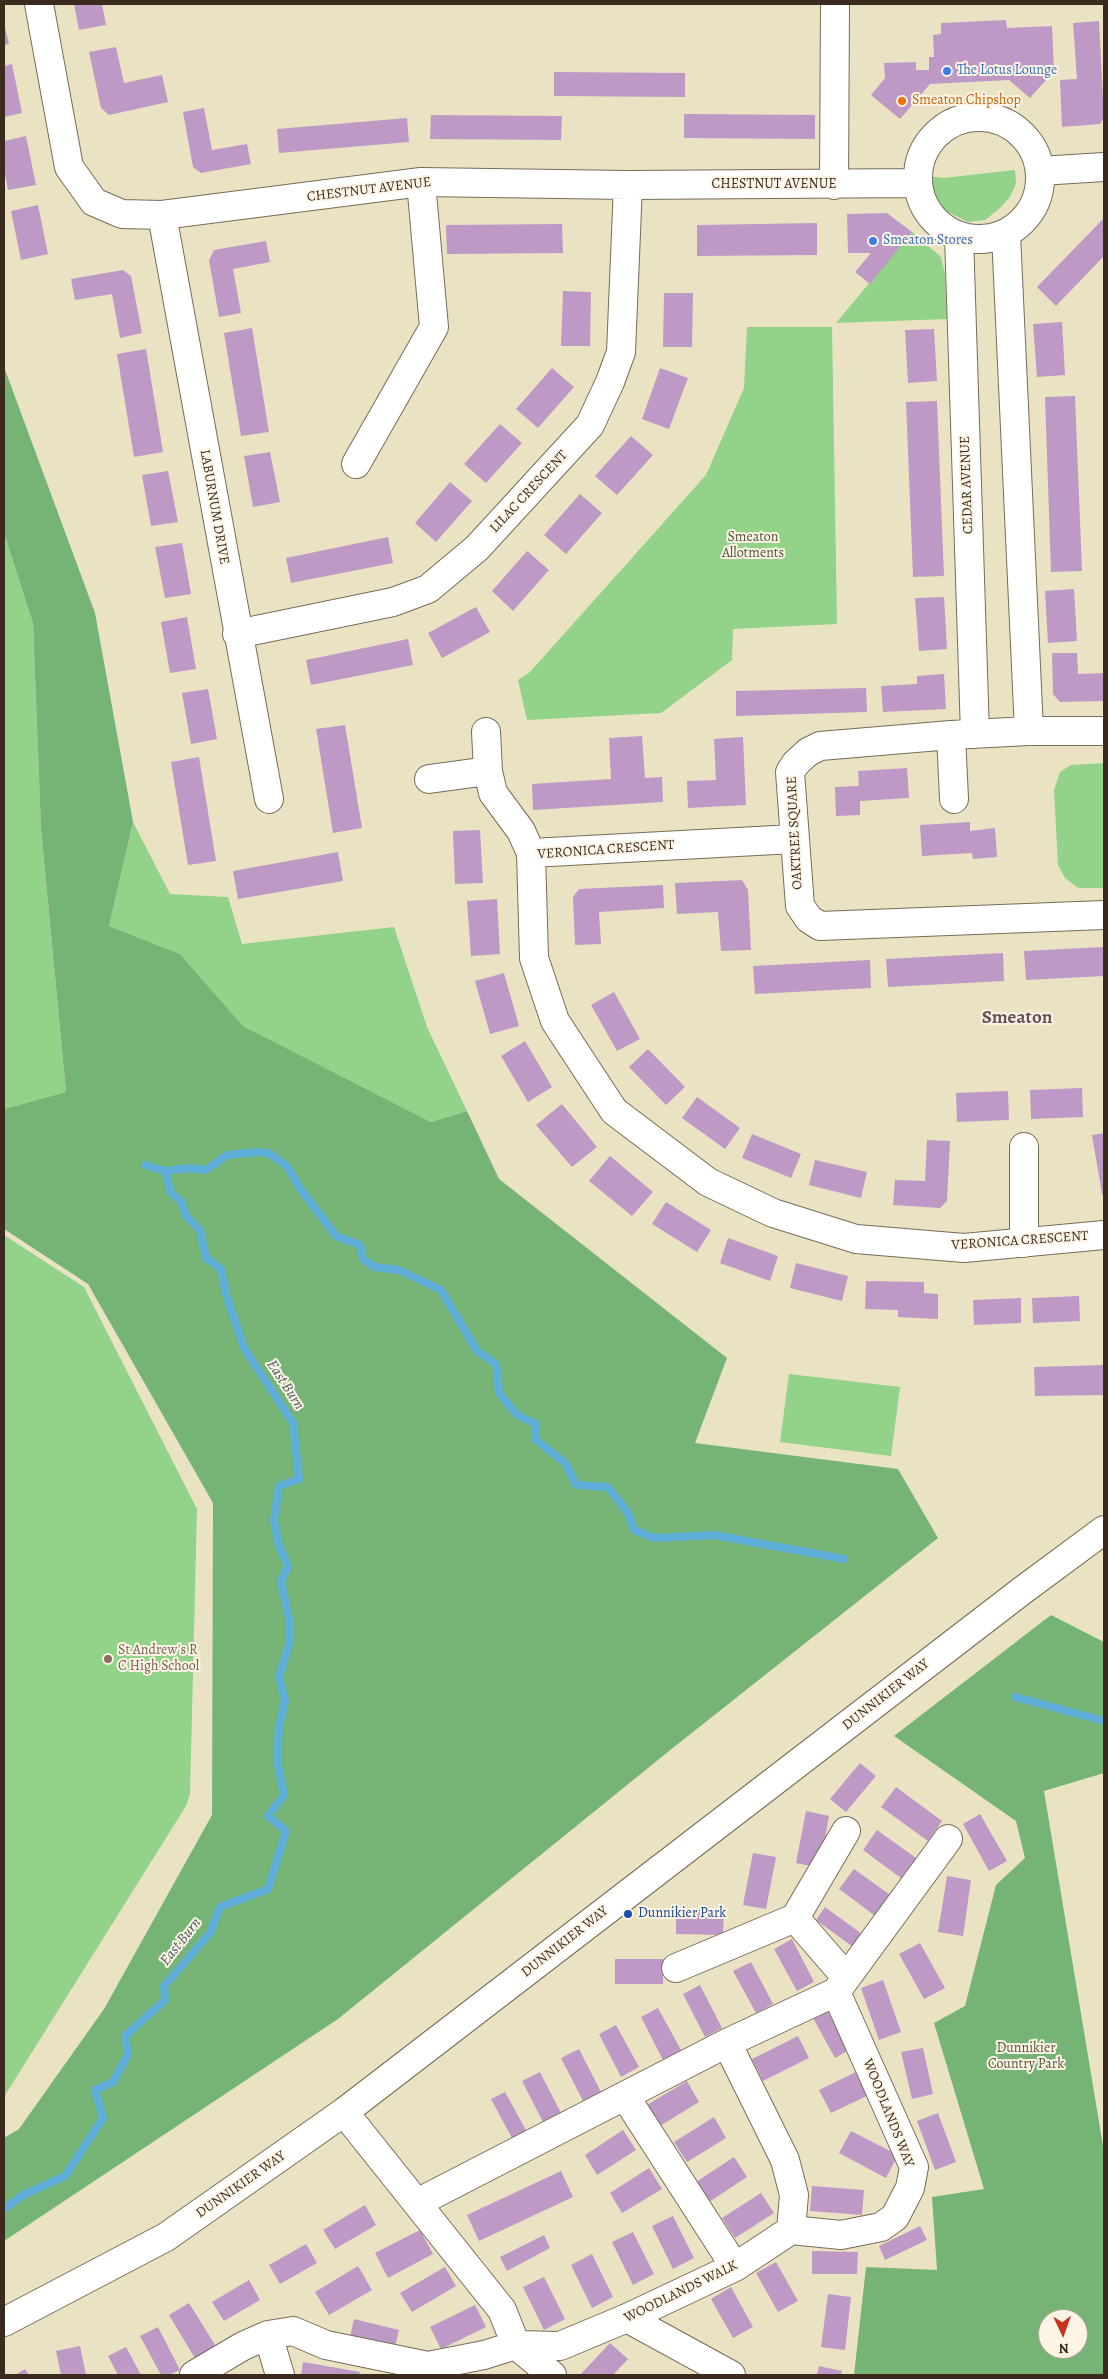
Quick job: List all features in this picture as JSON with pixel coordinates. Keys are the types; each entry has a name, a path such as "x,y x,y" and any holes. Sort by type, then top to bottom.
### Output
{"street":[{"name":"CHESTNUT AVENUE","path":"40,4 69,167 94,202 122,214 162,215 421,182 628,185 917,183"},
{"path":"834,185 835,4"},
{"path":"975,117 995,120 1006,124 1020,133 1030,144 1037,157 1040,171 1040,186 1036,201 1029,214 1017,227 1006,234 984,239 970,239 946,230 926,209 917,183 923,154 936,135 952,124 975,117"},
{"path":"1040,171 1104,167"},
{"path":"356,464 434,327 421,182"},
{"name":"LILAC CRESCENT","path":"237,634 393,602 428,589 477,548 590,425 610,382 620,352 628,185"},
{"name":"LABURNUM DRIVE","path":"162,215 237,634 269,799"},
{"path":"1006,234 1029,731"},
{"name":"CEDAR AVENUE","path":"954,799 963,734 959,236"},
{"name":"OAKTREE SQUARE","path":"1104,731 1029,731 963,734 820,746 808,752 796,763 790,772 800,906 809,919 820,926 1104,915"},
{"path":"486,732 488,771 493,793 521,831 531,853"},
{"path":"429,779 488,771"},
{"name":"VERONICA CRESCENT","path":"794,839 531,853 534,958 555,1021 614,1111 708,1182 773,1214 856,1239 964,1248 1024,1244 1104,1235"},
{"path":"1024,1146 1024,1244"},
{"name":"DUNNIKIER WAY","path":"4,2322 166,2237 344,2112 1023,1590 1104,1530"},
{"path":"676,1968 796,1918 846,1831"},
{"path":"417,2204 841,1985 948,1839"},
{"name":"WOODLANDS WAY","path":"791,2230 841,2235 881,2227 895,2218 910,2188 914,2167 841,1985 796,1918"},
{"path":"727,2044 785,2160 794,2195 791,2230"},
{"path":"625,2096 735,2267"},
{"path":"344,2112 502,2310 516,2345 552,2375"},
{"name":"WOODLANDS WALK","path":"194,2375 243,2346 268,2335 293,2331 326,2345 428,2366 482,2365 516,2345 560,2346 627,2318 735,2267 791,2230"},
{"path":"627,2318 731,2375"},
{"path":"268,2335 280,2375"}],"green space":[{"path":"1015,170 1016,184 1010,197 985,220 968,222 942,209 931,195 928,176 943,178"},
{"path":"912,232 941,257 945,274 947,319 836,323"},
{"name":"Smeaton Allotments","path":"747,327 832,327 837,624 733,629 732,660 661,713 527,720 518,680 530,672 706,475 744,388"},
{"path":"4,367 95,613 133,822 109,926 180,954 243,1026 431,1122 467,1111 499,1179 727,1358 695,1443 898,1469 938,1538 669,1751 338,2019 4,2241 4,2138 19,2129 104,2009 212,1815 213,1503 88,1284 4,1229 4,1109 66,1092 41,828 33,623 4,533"},
{"path":"4,533 33,623 41,828 66,1092 4,1109"},
{"path":"1104,763 1104,888 1078,888 1065,878 1058,865 1054,790 1060,772 1071,765"},
{"path":"133,822 170,894 228,897 242,944 394,927 427,1027 467,1111 431,1122 243,1026 180,954 109,926"},
{"name":"St Andrew's R C High School","path":"4,1235 84,1287 197,1509 190,1794 186,1806 4,2097"},
{"path":"789,1374 900,1387 891,1456 780,1442"},
{"name":"Dunnikier Country Park","path":"1051,1615 1104,1642 1104,1773 1044,1791 1104,2152 1104,2375 854,2375 866,2267 937,2270 932,2197 984,2189 934,2023 965,2006 996,1885 1025,1858 1016,1821 894,1736"}],"building":[{"path":"74,4 102,4 106,25 79,30"},
{"path":"1006,20 1007,28 1052,26 1054,71 1030,98 1009,80 930,84 900,119 871,95 885,78 884,63 916,62 916,70 929,70 929,57 934,57 933,35 941,34 941,23"},
{"path":"1099,21 1104,118 1100,124 1062,127 1060,80 1077,79 1073,23"},
{"path":"4,23 9,44 4,45"},
{"path":"116,47 124,83 162,75 168,102 109,115 101,108 89,52"},
{"path":"12,64 22,113 4,117 4,66"},
{"path":"554,72 685,73 685,97 554,96"},
{"path":"204,108 212,150 247,144 251,164 201,173 193,167 183,112"},
{"path":"684,114 815,115 815,139 684,138"},
{"path":"431,115 562,116 561,140 430,139"},
{"path":"407,118 409,142 279,153 277,129"},
{"path":"26,136 36,185 8,190 4,168 4,141"},
{"path":"38,205 48,254 21,260 11,211"},
{"path":"887,213 912,232 870,284 855,272 871,253 848,253 847,214"},
{"path":"1104,218 1104,256 1056,306 1037,287"},
{"path":"817,223 817,255 697,256 697,225"},
{"path":"562,224 563,253 447,254 446,225"},
{"path":"266,241 270,262 233,269 241,313 219,317 209,260 214,250"},
{"path":"123,270 131,276 142,333 120,338 112,294 75,300 71,279"},
{"path":"563,291 591,292 590,346 561,346"},
{"path":"664,293 693,293 692,347 663,347"},
{"path":"1062,322 1065,375 1037,377 1033,324"},
{"path":"252,328 269,432 241,436 224,333"},
{"path":"934,329 937,381 908,383 905,330"},
{"path":"146,349 163,452 134,457 117,354"},
{"path":"552,368 574,387 538,428 516,409"},
{"path":"660,368 688,378 669,429 642,419"},
{"path":"1075,396 1082,571 1051,572 1045,397"},
{"path":"937,401 944,576 913,577 906,402"},
{"path":"500,424 522,443 486,483 464,464"},
{"path":"631,436 653,455 617,495 595,476"},
{"path":"270,452 280,502 253,507 244,456"},
{"path":"168,471 178,522 151,526 142,475"},
{"path":"450,482 472,501 436,542 415,523"},
{"path":"580,494 602,513 566,554 544,535"},
{"path":"388,537 393,563 291,583 286,558"},
{"path":"182,543 191,594 165,598 155,547"},
{"path":"527,551 549,570 513,611 492,591"},
{"path":"1074,589 1077,641 1048,643 1045,591"},
{"path":"944,597 947,649 919,651 915,598"},
{"path":"476,607 490,632 442,658 428,633"},
{"path":"187,617 196,669 170,673 161,622"},
{"path":"408,639 413,665 311,685 306,660"},
{"path":"1052,653 1077,653 1078,674 1104,673 1104,701 1060,702 1053,694"},
{"path":"944,674 946,709 883,712 881,686 917,684 917,676"},
{"path":"866,688 867,712 736,716 736,691"},
{"path":"208,689 217,739 191,744 182,693"},
{"path":"345,725 362,828 333,833 316,729"},
{"path":"642,736 645,778 662,777 663,802 533,810 532,784 611,779 609,738"},
{"path":"743,737 746,805 688,808 687,781 716,780 714,739"},
{"path":"199,757 216,861 188,865 171,762"},
{"path":"907,768 909,798 860,801 860,815 836,816 835,787 859,786 858,771"},
{"path":"970,822 970,831 995,828 997,857 973,859 972,853 922,856 920,825"},
{"path":"480,830 483,883 455,884 453,831"},
{"path":"338,852 343,881 238,899 233,871"},
{"path":"742,880 748,890 751,950 721,951 718,912 677,914 675,883"},
{"path":"663,885 664,908 599,912 601,944 575,945 573,897 579,889"},
{"path":"497,899 500,954 471,956 467,901"},
{"path":"1104,947 1104,976 1026,980 1024,951"},
{"path":"1003,953 1004,981 888,987 886,959"},
{"path":"870,960 871,988 755,994 753,966"},
{"path":"504,973 519,1026 490,1034 475,981"},
{"path":"614,992 640,1039 617,1051 591,1005"},
{"path":"525,1041 552,1087 528,1102 501,1056"},
{"path":"648,1049 685,1087 666,1105 629,1067"},
{"path":"1082,1088 1083,1117 1031,1119 1030,1090"},
{"path":"1008,1091 1009,1120 957,1122 956,1093"},
{"path":"697,1097 740,1128 725,1149 682,1118"},
{"path":"562,1104 597,1147 572,1167 536,1125"},
{"path":"1104,1133 1104,1196 1102,1194 1092,1135"},
{"path":"752,1134 801,1154 791,1178 742,1158"},
{"path":"927,1140 950,1141 947,1201 940,1208 893,1205 895,1180 925,1181"},
{"path":"610,1156 653,1192 632,1216 589,1181"},
{"path":"815,1160 867,1172 861,1198 809,1185"},
{"path":"666,1202 711,1230 697,1252 652,1224"},
{"path":"728,1238 778,1256 770,1281 720,1263"},
{"path":"796,1263 848,1276 842,1301 790,1288"},
{"path":"866,1281 924,1282 924,1293 938,1294 938,1319 898,1317 898,1310 865,1309"},
{"path":"1079,1296 1080,1321 1033,1323 1032,1298"},
{"path":"1021,1298 1021,1323 974,1325 973,1300"},
{"path":"1104,1365 1104,1395 1035,1396 1034,1367"},
{"path":"860,1763 876,1776 846,1812 830,1799"},
{"path":"896,1787 942,1821 928,1841 881,1807"},
{"path":"806,1811 829,1816 820,1868 796,1863"},
{"path":"980,1814 1007,1861 989,1871 963,1824"},
{"path":"877,1830 916,1858 901,1878 863,1850"},
{"path":"753,1853 776,1857 766,1909 743,1905"},
{"path":"854,1869 893,1897 878,1918 839,1889"},
{"path":"947,1876 971,1880 963,1936 938,1932"},
{"path":"825,1907 862,1934 853,1947 816,1920"},
{"path":"676,1909 724,1910 723,1935 676,1934"},
{"path":"792,1939 814,1982 797,1991 774,1949"},
{"path":"920,1943 945,1988 924,1999 899,1954"},
{"path":"615,1959 663,1959 663,1984 615,1984"},
{"path":"751,1962 773,2004 756,2013 733,1971"},
{"path":"883,1980 901,2032 879,2040 861,1988"},
{"path":"700,1985 722,2028 705,2037 683,1994"},
{"path":"658,2008 681,2050 663,2060 641,2017"},
{"path":"827,2010 849,2050 835,2058 813,2018"},
{"path":"616,2025 639,2067 621,2077 599,2034"},
{"path":"798,2036 809,2058 763,2081 752,2059"},
{"path":"923,2048 933,2094 912,2099 901,2052"},
{"path":"579,2049 601,2092 583,2101 561,2058"},
{"path":"858,2071 869,2095 831,2113 819,2090"},
{"path":"540,2072 562,2115 544,2124 522,2081"},
{"path":"687,2081 699,2102 660,2126 647,2105"},
{"path":"505,2092 527,2132 513,2140 491,2099"},
{"path":"938,2113 956,2162 935,2170 917,2121"},
{"path":"714,2117 726,2138 687,2162 674,2142"},
{"path":"623,2130 636,2150 597,2175 585,2155"},
{"path":"851,2131 898,2155 886,2178 839,2153"},
{"path":"734,2157 747,2177 709,2202 696,2182"},
{"path":"649,2168 662,2189 622,2213 610,2193"},
{"path":"561,2171 573,2197 479,2241 467,2215"},
{"path":"812,2186 864,2190 862,2215 810,2211"},
{"path":"761,2193 774,2213 735,2238 722,2218"},
{"path":"365,2205 376,2225 335,2249 323,2230"},
{"path":"673,2216 694,2258 673,2269 652,2226"},
{"path":"920,2226 927,2240 885,2260 879,2246"},
{"path":"420,2230 433,2254 388,2278 375,2253"},
{"path":"633,2232 654,2274 633,2285 612,2242"},
{"path":"544,2235 550,2248 507,2271 500,2257"},
{"path":"306,2244 317,2263 280,2284 269,2265"},
{"path":"812,2251 858,2252 857,2274 812,2274"},
{"path":"592,2254 613,2297 592,2308 571,2265"},
{"path":"776,2262 798,2301 778,2312 756,2273"},
{"path":"358,2266 372,2290 329,2315 315,2292"},
{"path":"445,2267 456,2286 412,2312 400,2293"},
{"path":"544,2277 565,2319 544,2330 523,2287"},
{"path":"249,2280 260,2300 224,2321 212,2302"},
{"path":"731,2287 753,2327 733,2338 711,2299"},
{"path":"828,2294 851,2297 845,2350 821,2347"},
{"path":"189,2303 217,2348 196,2360 169,2315"},
{"path":"475,2305 486,2327 441,2349 430,2327"},
{"path":"354,2319 399,2330 395,2347 350,2337"},
{"path":"158,2327 180,2370 169,2375 161,2375 140,2336"},
{"path":"610,2343 628,2359 613,2375 580,2375"},
{"path":"80,2346 86,2375 61,2375 56,2351"},
{"path":"126,2347 141,2375 118,2375 108,2356"},
{"path":"303,2362 360,2372 359,2375 301,2375"},
{"path":"819,2366 842,2371 841,2375 817,2375"},
{"path":"25,2369 29,2375 15,2375"}],"waterway":[{"path":"145,1165 165,1171 190,1168 206,1170 227,1155 257,1152 268,1153 287,1166 299,1187 336,1236 360,1245 363,1259 374,1267 399,1270 441,1290 477,1351 496,1364 499,1393 517,1415 536,1424 535,1439 566,1464 576,1485 608,1487 628,1513 634,1530 654,1538 714,1535 844,1559"},
{"name":"East Burn","path":"4,2209 23,2195 65,2176 103,2118 95,2090 113,2082 128,2054 125,2036 165,2000 164,1986 210,1933 220,1907 268,1889 286,1831 268,1816 284,1795 277,1761 279,1727 285,1701 279,1677 289,1644 290,1624 281,1581 288,1566 279,1546 274,1520 279,1486 299,1479 293,1423 244,1348 226,1294 221,1269 206,1258 200,1230 186,1216 181,1201 171,1193 165,1171"},
{"path":"1015,1697 1104,1721"}],"place":[{"name":"The Lotus Lounge","path":"947,71"},
{"name":"Smeaton Chipshop","path":"902,101"},
{"name":"Smeaton Stores","path":"873,241"},
{"name":"St Andrew's R C High School","path":"108,1659"},
{"name":"Dunnikier Park","path":"628,1914"}],"district":[{"name":"Smeaton","path":"1017,1018"}]}
